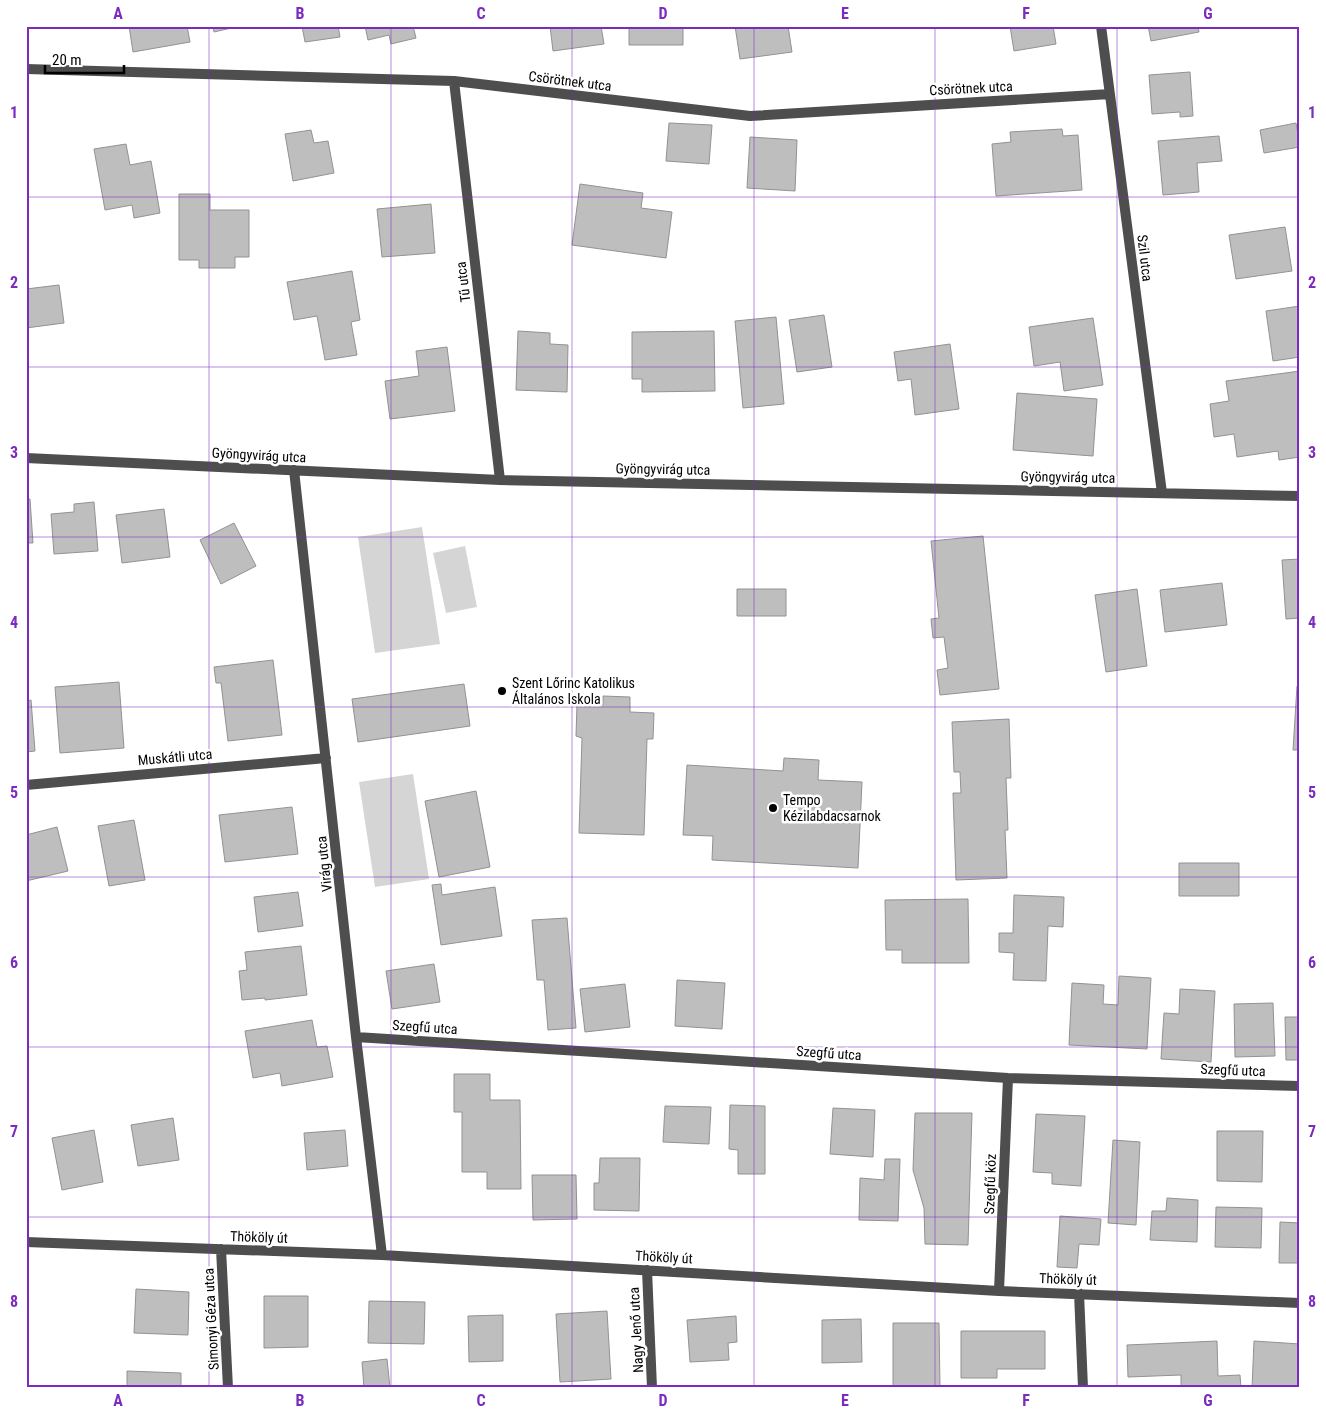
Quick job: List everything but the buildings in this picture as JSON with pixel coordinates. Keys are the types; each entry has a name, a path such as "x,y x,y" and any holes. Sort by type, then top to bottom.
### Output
{"street":[{"name":"Szil utca","path":"1102,26 1162,493"},
{"name":"Csörötnek utca","path":"26,69 454,81 750,116 1110,94"},
{"name":"Tű utca","path":"454,81 500,480"},
{"name":"Gyöngyvirág utca","path":"26,458 500,480 1300,496"},
{"name":"Virág utca","path":"294,470 382,1255"},
{"name":"Muskátli utca","path":"26,785 326,758"},
{"name":"Szegfű utca","path":"356,1036 1008,1078 1300,1086"},
{"name":"Szegfű köz","path":"999,1291 1008,1078"},
{"name":"Thököly út","path":"26,1242 382,1255 999,1291 1300,1303"},
{"name":"Simonyi Géza utca","path":"221,1249 228,1388"},
{"name":"Nagy Jenő utca","path":"647,1270 652,1388"},
{"path":"1079,1293 1083,1388"}],"shaded area":[{"path":"422,527 440,644 375,653 358,537"},
{"path":"465,546 477,607 446,613 433,553"},
{"path":"413,774 429,879 375,887 359,782"}],"place":[{"name":"Szent Lőrinc Katolikus Általános Iskola","path":"502,691"},
{"name":"Tempo Kézilabdacsarnok","path":"773,808"}]}
